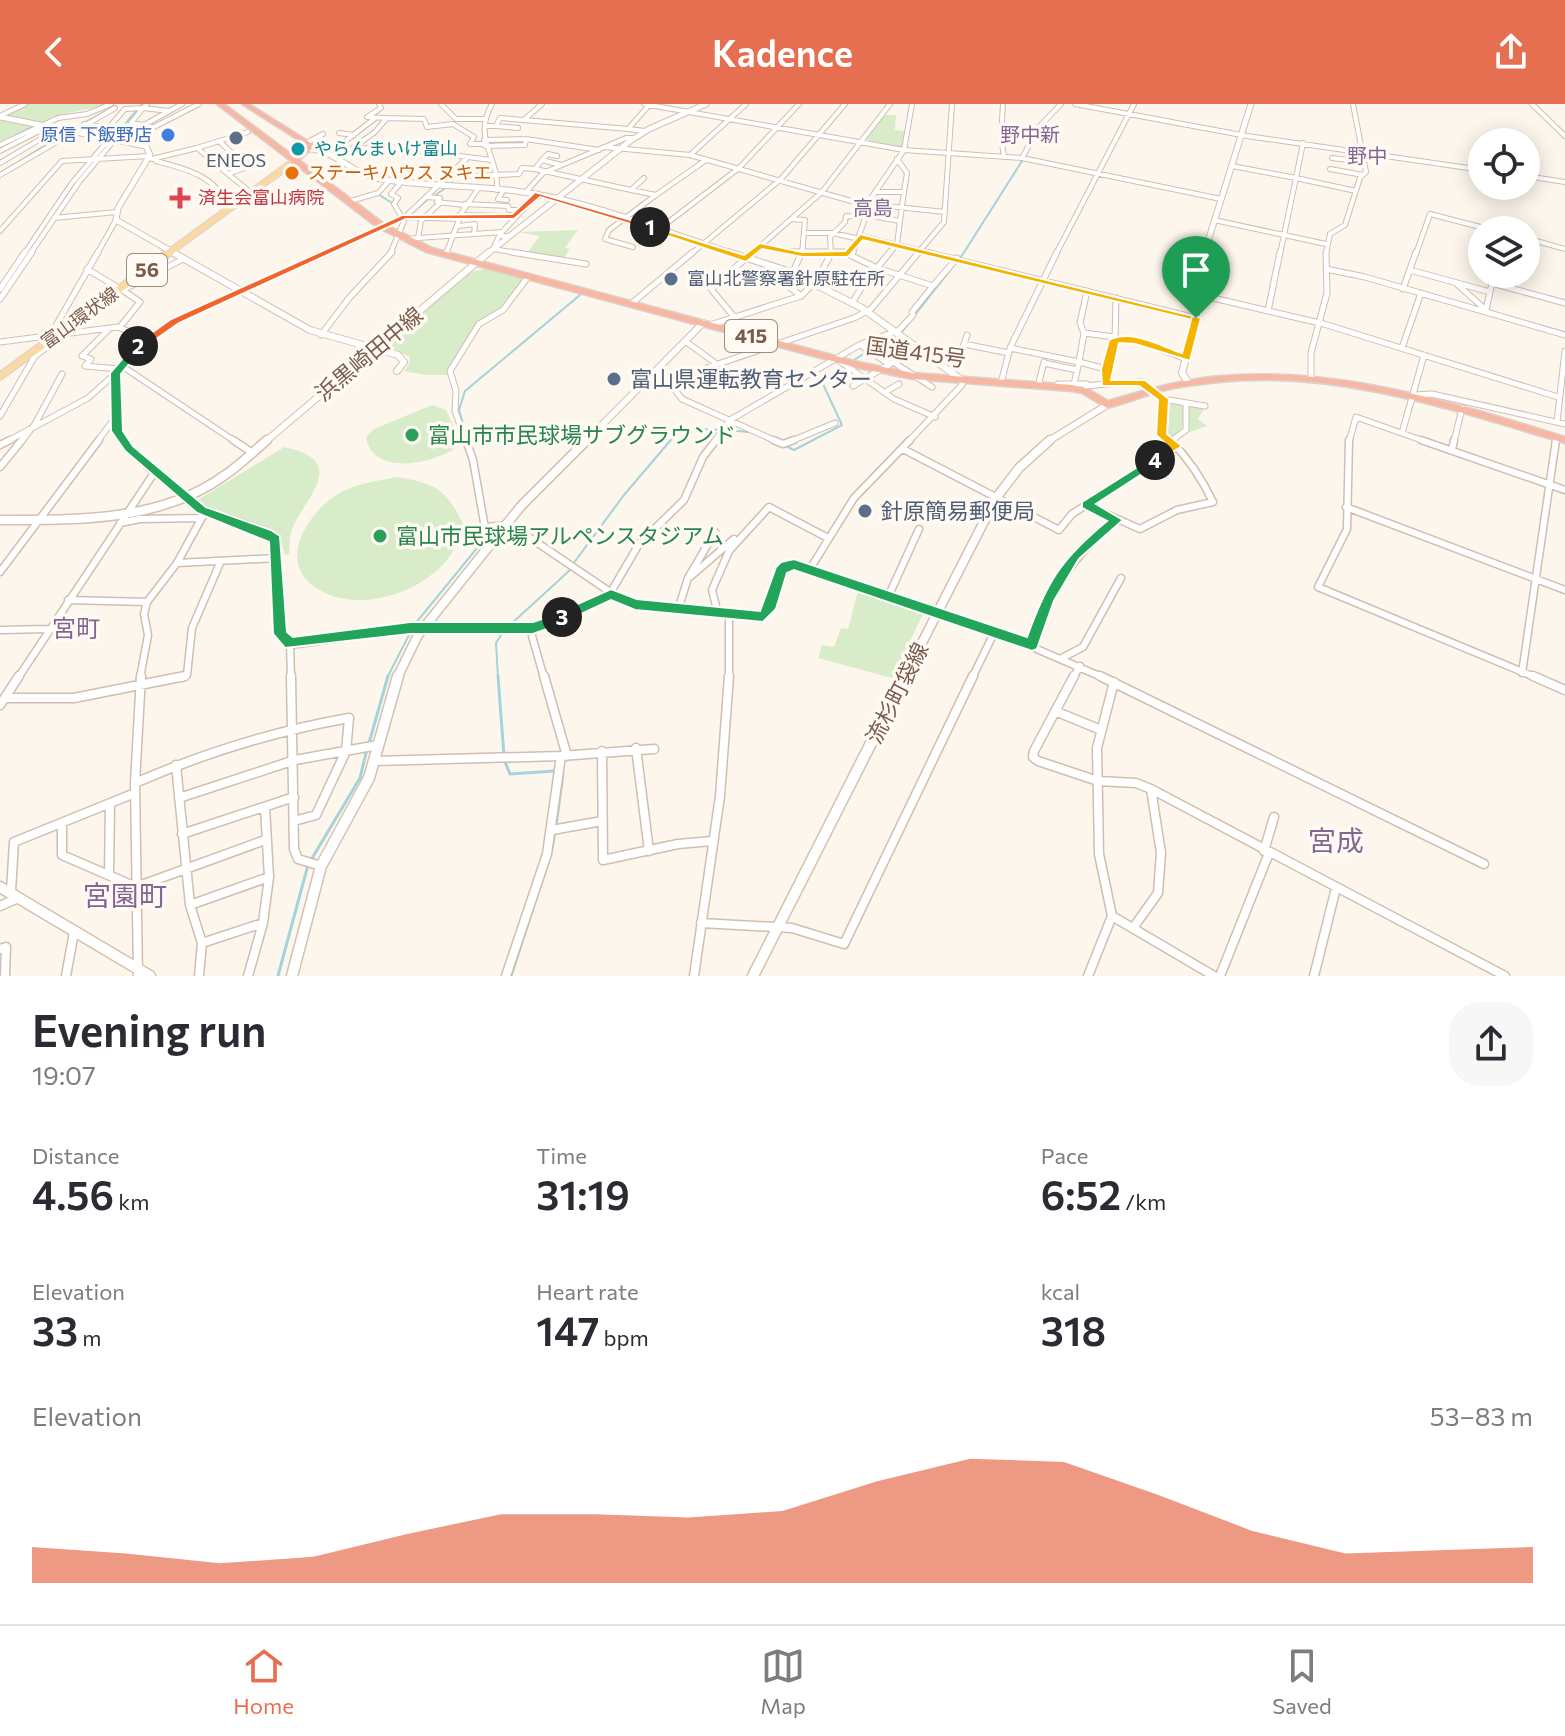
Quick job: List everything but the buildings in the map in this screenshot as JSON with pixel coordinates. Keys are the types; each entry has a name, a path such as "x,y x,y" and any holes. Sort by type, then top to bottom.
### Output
{"highway":[{"name":"国道415号","path":"213,104 291,160"},
{"name":"国道415号","path":"220,104 383,227 401,238 446,255 880,370 913,376 1086,388 1107,405"},
{"path":"245,104 309,146 291,160"},
{"path":"1107,405 1151,389 1188,382 1239,377 1311,379 1414,395 1560,438"}],"main road":[{"name":"富山環状線","path":"232,206 291,160"},
{"name":"富山環状線","path":"0,374 120,289 291,160"}],"street":[{"path":"0,116 25,104"},
{"path":"144,125 182,104"},
{"path":"131,140 199,104"},
{"path":"0,445 88,398 119,369 132,351 175,321 403,218 464,159 464,150 474,137 453,124 427,127 424,119 367,117 381,108 379,104"},
{"path":"442,105 455,104"},
{"path":"492,104 485,119 484,143 497,176 498,199 507,200"},
{"path":"524,120 542,104"},
{"path":"628,129 648,104 904,150 1022,158 1221,199"},
{"name":"浜黒崎田中線","path":"0,520 122,520 185,497 223,477 493,249 503,235 634,138 706,104"},
{"path":"690,155 746,104"},
{"path":"658,230 739,168 799,104"},
{"path":"631,304 780,180 845,104"},
{"path":"749,335 711,289 822,192 890,104"},
{"path":"848,254 860,238 867,204 904,150 912,104"},
{"path":"640,387 648,388 867,312 944,222 952,104"},
{"path":"1003,104 1001,138 1004,156"},
{"path":"1022,158 1039,127 1061,104"},
{"path":"1075,104 1241,135 1468,168"},
{"path":"1001,383 1009,350 1042,280 1134,104"},
{"path":"1188,382 1182,373 1196,318 1196,281 1251,104"},
{"path":"1311,379 1311,353 1327,293 1326,244 1330,234 1345,225 1364,174 1353,104"},
{"path":"1532,104 1565,136"},
{"path":"442,105 456,119 485,119"},
{"path":"0,173 113,106"},
{"path":"0,148 41,124 69,114 91,113 113,106"},
{"path":"142,107 131,123 154,127"},
{"path":"102,135 125,109 142,107 180,112"},
{"path":"0,116 131,140 149,148 150,158 117,212 116,220 53,336"},
{"path":"99,116 116,119"},
{"path":"353,148 375,132 387,118"},
{"path":"496,126 500,118 645,131"},
{"path":"336,147 374,119"},
{"path":"86,122 108,128"},
{"path":"485,126 518,128"},
{"path":"0,163 59,128"},
{"path":"0,148 39,131 49,133"},
{"path":"0,231 62,161 150,158 248,132"},
{"path":"339,133 354,135"},
{"path":"323,134 309,146 368,176 557,198 791,272 867,312 951,370 962,380 959,389 854,498 810,569"},
{"path":"0,289 72,183 114,137"},
{"path":"526,192 543,173 601,148 634,138"},
{"path":"470,144 525,145 526,139 690,155 883,208 945,212"},
{"path":"219,141 248,165 228,174"},
{"path":"535,169 557,143"},
{"path":"1268,311 1303,143"},
{"path":"321,151 336,147 427,150 464,159 491,160"},
{"path":"0,148 18,152"},
{"path":"197,148 249,191"},
{"path":"548,154 557,156"},
{"path":"150,158 210,178 232,206"},
{"path":"1332,158 1364,162"},
{"path":"0,299 95,159"},
{"path":"852,303 866,280 897,244 907,173 897,159"},
{"path":"542,160 561,165"},
{"path":"633,247 605,239 609,230 706,160"},
{"path":"1232,166 1356,191"},
{"path":"471,176 519,174 522,168 535,169 656,195"},
{"path":"1332,168 1364,174"},
{"path":"631,190 644,178"},
{"path":"1540,178 1565,182"},
{"path":"347,202 378,193 393,181"},
{"path":"321,335 401,238 404,221 394,204 398,198 391,194 399,185 393,181"},
{"path":"1330,185 1330,193"},
{"path":"446,255 465,204 478,189"},
{"path":"875,192 904,192"},
{"path":"401,238 503,235 519,210 538,194"},
{"path":"883,208 886,194"},
{"path":"426,197 440,198 437,202 508,206 509,210 519,210"},
{"path":"417,238 420,224 441,202"},
{"path":"54,218 117,212"},
{"path":"1403,289 1430,214 1468,224"},
{"path":"403,218 514,216"},
{"path":"292,976 321,866 369,778 398,673 423,629 488,545 685,341 706,324 801,296 814,284 830,255 830,237 846,216 900,221"},
{"path":"792,218 809,218"},
{"path":"787,285 802,254 806,233 805,220 792,218"},
{"path":"116,220 321,335 403,358 402,367 397,371"},
{"path":"1214,220 1326,244"},
{"path":"458,226 475,224 474,234"},
{"path":"806,233 833,233 921,249 1196,318"},
{"path":"1540,242 1565,249"},
{"path":"760,246 802,254 848,254 898,276 933,286"},
{"path":"493,249 586,264"},
{"path":"25,252 32,251"},
{"path":"290,644 398,629 533,628 611,594 639,544 684,500 703,457 730,420 861,344 894,332 913,315 912,312 957,258"},
{"path":"120,289 183,259"},
{"path":"87,269 140,302 120,327"},
{"path":"734,269 754,279 787,285 801,296"},
{"path":"1326,269 1565,335"},
{"path":"1410,270 1490,292"},
{"path":"488,545 473,460 455,411 456,391 450,371 471,342 479,324 503,310 528,277"},
{"path":"850,277 866,280"},
{"path":"1455,282 1486,311"},
{"path":"1486,311 1491,288"},
{"path":"1510,288 1565,303"},
{"path":"1074,384 1084,333 1080,323 1087,291"},
{"path":"1402,348 1421,293"},
{"path":"1196,294 1318,323 1558,397"},
{"path":"1105,384 1115,338 1116,298"},
{"path":"0,342 120,327 148,339"},
{"path":"110,328 82,353 91,359 85,366 119,369 253,453"},
{"path":"1084,333 1137,340 1186,359"},
{"path":"68,334 98,339"},
{"path":"0,416 35,356 68,334"},
{"path":"951,370 967,335"},
{"path":"685,341 714,362"},
{"path":"964,344 1046,355 1106,369"},
{"path":"863,347 932,387"},
{"path":"853,386 917,348"},
{"path":"1557,422 1565,351"},
{"path":"1038,386 1046,355"},
{"path":"1402,433 1424,355"},
{"path":"837,359 885,392 935,417"},
{"path":"1044,363 1077,370"},
{"path":"119,369 117,431 154,473 203,515"},
{"path":"0,467 31,430 62,374"},
{"path":"668,381 682,399 783,444 835,423"},
{"path":"1058,387 1058,384 1086,388 1142,382 1163,399 1205,406"},
{"path":"885,392 899,384"},
{"path":"1414,395 1432,394 1565,424"},
{"path":"1086,505 1140,529 1177,510 1213,502 1200,473 1174,443 1161,435 1163,399"},
{"path":"903,449 1059,530 1072,514 1174,443 1186,430 1186,403"},
{"name":"流杉町袋線","path":"753,976 996,498 1010,477 1042,443 1107,405"},
{"path":"1452,450 1462,408"},
{"path":"0,572 117,415"},
{"path":"1565,490 1356,417 1349,438 1347,529 1318,587 1565,690"},
{"path":"1522,673 1549,485 1560,438"},
{"path":"2,701 154,473"},
{"path":"718,614 712,590 729,551 769,507 828,538"},
{"path":"1346,507 1565,590"},
{"path":"122,520 203,515 273,537 278,558 280,634 290,644 295,760 294,849 298,859 321,866"},
{"path":"138,972 135,783 139,686 148,635 144,614 147,602 177,563 203,515"},
{"path":"1032,645 1047,599 1075,555 1116,520"},
{"path":"484,527 511,525 611,594 635,604 763,617 768,613 781,571 786,566 810,569 889,595 995,631 1080,666 1484,864"},
{"path":"889,595 919,529"},
{"path":"678,610 688,578 715,532"},
{"path":"688,578 740,537"},
{"path":"177,563 278,558"},
{"path":"2,701 74,698 181,679 187,675 192,628 220,563"},
{"path":"1062,658 1084,645 1121,578"},
{"path":"68,600 147,602"},
{"path":"694,976 731,658 729,615"},
{"path":"506,976 547,854 564,756 532,636 533,628"},
{"path":"0,630 50,629"},
{"path":"701,923 778,926 832,938 844,944 995,631"},
{"path":"1080,666 1033,757 1098,781 1136,783 1151,789 1505,976"},
{"path":"1088,976 1112,916 1099,854 1097,748 1114,682"},
{"path":"1055,711 1101,730"},
{"path":"135,783 176,765 293,728 349,718 346,751 316,815 294,821"},
{"path":"179,798 295,760 378,745"},
{"path":"636,748 649,851"},
{"path":"374,761 564,756 654,749"},
{"path":"602,751 603,860 712,841"},
{"path":"176,765 190,905 202,943 199,976"},
{"path":"1133,928 1158,893 1161,853 1151,789"},
{"path":"0,906 11,892 14,842 135,793"},
{"path":"182,834 294,797"},
{"path":"109,875 110,803"},
{"path":"248,976 263,923 269,877 265,807"},
{"path":"1220,976 1266,852 1274,817"},
{"path":"552,830 602,821"},
{"path":"62,823 62,855 136,887 265,840"},
{"path":"190,905 269,877"},
{"path":"1314,976 1336,888"},
{"path":"11,892 138,972 150,976"},
{"path":"1112,916 1214,976"},
{"path":"202,943 263,923"},
{"path":"66,976 74,932"},
{"path":"0,949 6,947 5,976"}],"green space":[{"path":"27,104 107,104 56,117 0,142 0,117"},
{"path":"884,115 896,115 895,130 905,131 903,148 864,140"},
{"path":"578,230 565,248 570,249 563,259 527,253 540,236 518,232"},
{"path":"484,269 524,279 499,310 478,322 448,375 404,371 410,357 385,345 471,272"},
{"path":"1166,400 1206,406 1198,419 1207,426 1170,439 1163,435 1164,428 1168,428 1170,403"},
{"name":"富山市市民球場サブグラウンド","path":"432,405 446,410 460,440 458,447 434,458 406,463 380,458 371,450 366,437 374,429"},
{"path":"284,447 304,453 315,461 319,471 313,493 292,529 289,554 285,555 278,534 204,508 196,501"},
{"name":"富山市民球場アルペンスタジアム","path":"397,477 430,485 445,495 457,512 463,524 456,545 444,564 410,588 369,600 328,594 311,584 302,573 298,561 298,548 309,522 328,501 345,490"},
{"path":"858,591 924,612 892,678 818,658 822,645 834,647 841,628 848,629"}],"waterway":[{"path":"114,137 142,104"},
{"path":"73,129 106,111"},
{"path":"15,136 34,126"},
{"path":"18,162 67,132"},
{"path":"914,316 963,254 1022,161"},
{"path":"434,196 451,184 460,167"},
{"path":"378,194 392,203"},
{"path":"403,221 428,199"},
{"path":"468,439 459,410 465,391 580,295"},
{"path":"902,332 910,322"},
{"path":"870,349 897,336"},
{"path":"854,360 865,353"},
{"path":"784,445 794,450 842,425 822,382 845,366"},
{"path":"573,564 624,495 681,428 720,430"},
{"path":"727,430 748,432"},
{"path":"415,624 482,542 482,531"},
{"path":"510,625 570,570"},
{"path":"498,678 496,643 505,629"},
{"path":"388,676 410,633"},
{"path":"369,743 388,676"},
{"path":"498,676 504,756"},
{"path":"311,860 360,778 367,749"},
{"path":"505,762 510,774 554,771"},
{"path":"556,826 563,773"},
{"path":"551,853 555,832"},
{"path":"511,976 549,859"},
{"path":"278,976 308,865"}],"place":[{"name":"原信 下飯野店","path":"168,135"},
{"name":"ENEOS","path":"236,138"},
{"name":"やらんまいけ富山","path":"298,149"},
{"name":"ステーキハウス ヌキエ","path":"292,173"},
{"name":"済生会富山病院","path":"180,198"},
{"name":"富山北警察署針原駐在所","path":"671,279"},
{"name":"富山県運転教育センター","path":"614,379"},
{"name":"富山市市民球場サブグラウンド","path":"412,435"},
{"name":"針原簡易郵便局","path":"865,511"},
{"name":"富山市民球場アルペンスタジアム","path":"380,536"}],"district":[{"name":"野中新","path":"1030,135"},
{"name":"野中","path":"1367,156"},
{"name":"高島","path":"873,208"},
{"name":"宮町","path":"76,629"},
{"name":"宮成","path":"1336,841"},
{"name":"宮園町","path":"125,896"}],"route":[{"path":"538,194 746,259 760,246 802,254 848,254 853,252 860,236 1196,318 1186,359 1137,340 1115,340 1105,384 1142,382 1156,392 1163,399 1161,435 1176,446 1086,505 1116,520 1075,555 1047,599 1032,645 794,565 786,566 781,571 768,613 757,618 635,604 611,594 533,628 410,628 290,644 280,634 278,558 273,537 201,510 154,473 117,431 116,373 132,351 175,321 405,217 459,219 459,215 514,216 538,194"}]}
